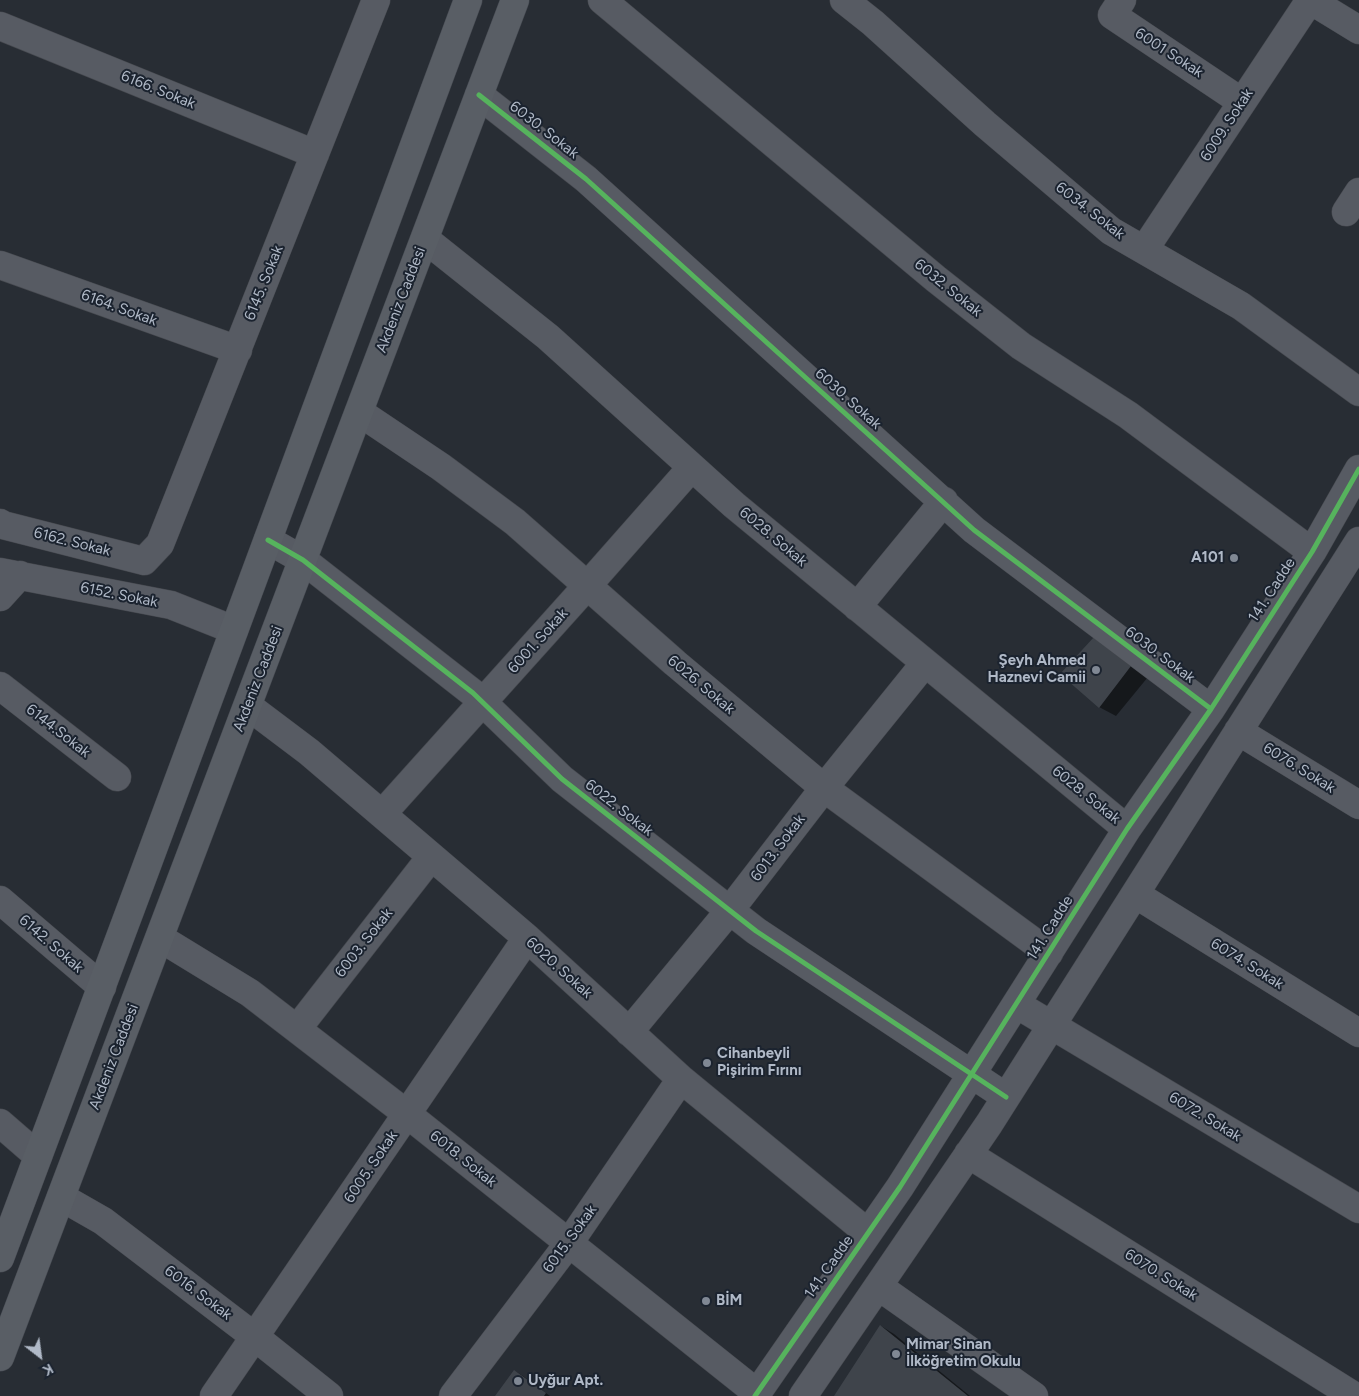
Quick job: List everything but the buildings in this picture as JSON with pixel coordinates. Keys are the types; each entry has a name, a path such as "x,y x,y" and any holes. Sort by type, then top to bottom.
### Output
{"main road":[{"path":"0,1258 468,0"},
{"name":"Akdeniz Caddesi","path":"0,1357 515,0"}],"street":[{"name":"6145. Sokak","path":"144,561 160,544 376,0"},
{"name":"6032. Sokak","path":"602,0 944,286 1021,346 1128,415 1312,552"},
{"name":"6034. Sokak","path":"844,0 873,23 986,124 1111,231 1241,306 1359,392"},
{"name":"6001 Sokak","path":"1122,0 1112,15 1242,102"},
{"name":"6009. Sokak","path":"1144,250 1310,0"},
{"path":"1310,0 1359,30"},
{"name":"6166. Sokak","path":"0,26 315,154"},
{"name":"6030. Sokak","path":"479,95 586,179 974,530 1211,709"},
{"name":"6028. Sokak","path":"425,239 548,337 734,505 1127,829"},
{"name":"6164. Sokak","path":"0,265 238,350"},
{"name":"6026. Sokak","path":"359,412 441,467 515,522 674,663 824,788 1048,953"},
{"name":"6001. Sokak","path":"382,814 588,586 692,467"},
{"name":"141. Cadde","path":"756,1394 900,1186 1127,829 1211,709 1312,552 1359,469"},
{"path":"857,607 944,501"},
{"name":"6162. Sokak","path":"0,522 3,525 144,561"},
{"name":"6022. Sokak","path":"268,540 303,560 482,702 562,779 756,930 1006,1096"},
{"path":"803,1396 968,1154 1238,731 1355,555"},
{"path":"0,597 10,574"},
{"name":"6152. Sokak","path":"10,574 171,605 234,630"},
{"name":"6013. Sokak","path":"629,1032 730,910 824,788 925,663"},
{"name":"6144.Sokak","path":"0,686 117,777"},
{"name":"6020. Sokak","path":"248,706 309,752 527,938 681,1079 868,1232"},
{"name":"6076. Sokak","path":"1238,731 1359,805"},
{"name":"6003. Sokak","path":"297,1029 431,857"},
{"name":"6074. Sokak","path":"1134,894 1359,1033"},
{"name":"6142. Sokak","path":"0,900 102,988"},
{"name":"6018. Sokak","path":"160,938 250,993 407,1114 756,1394"},
{"name":"6005. Sokak","path":"214,1396 527,938"},
{"name":"6072. Sokak","path":"1016,1004 1359,1208"},
{"name":"6015. Sokak","path":"453,1396 569,1243 681,1079"},
{"path":"0,1123 38,1156"},
{"name":"6070. Sokak","path":"968,1154 1354,1396"},
{"name":"6016. Sokak","path":"61,1197 103,1220 329,1396"},
{"path":"878,1286 1034,1396"}],"cycle path":[{"path":"479,95 586,179 974,530 1211,709"},
{"path":"755,1396 900,1187 1127,829 1211,709 1312,552 1359,469"},
{"path":"268,540 303,560 473,693 562,779 756,931 1006,1097"}],"place":[{"name":"A101","path":"1234,558"},
{"name":"Şeyh Ahmed Haznevi Camii","path":"1096,670"},
{"name":"Cihanbeyli Pişirim Fırını","path":"707,1063"},
{"name":"BİM","path":"706,1301"},
{"name":"Mimar Sinan İlköğretim Okulu","path":"896,1354"},
{"name":"Uyğur Apt.","path":"518,1381"}]}
